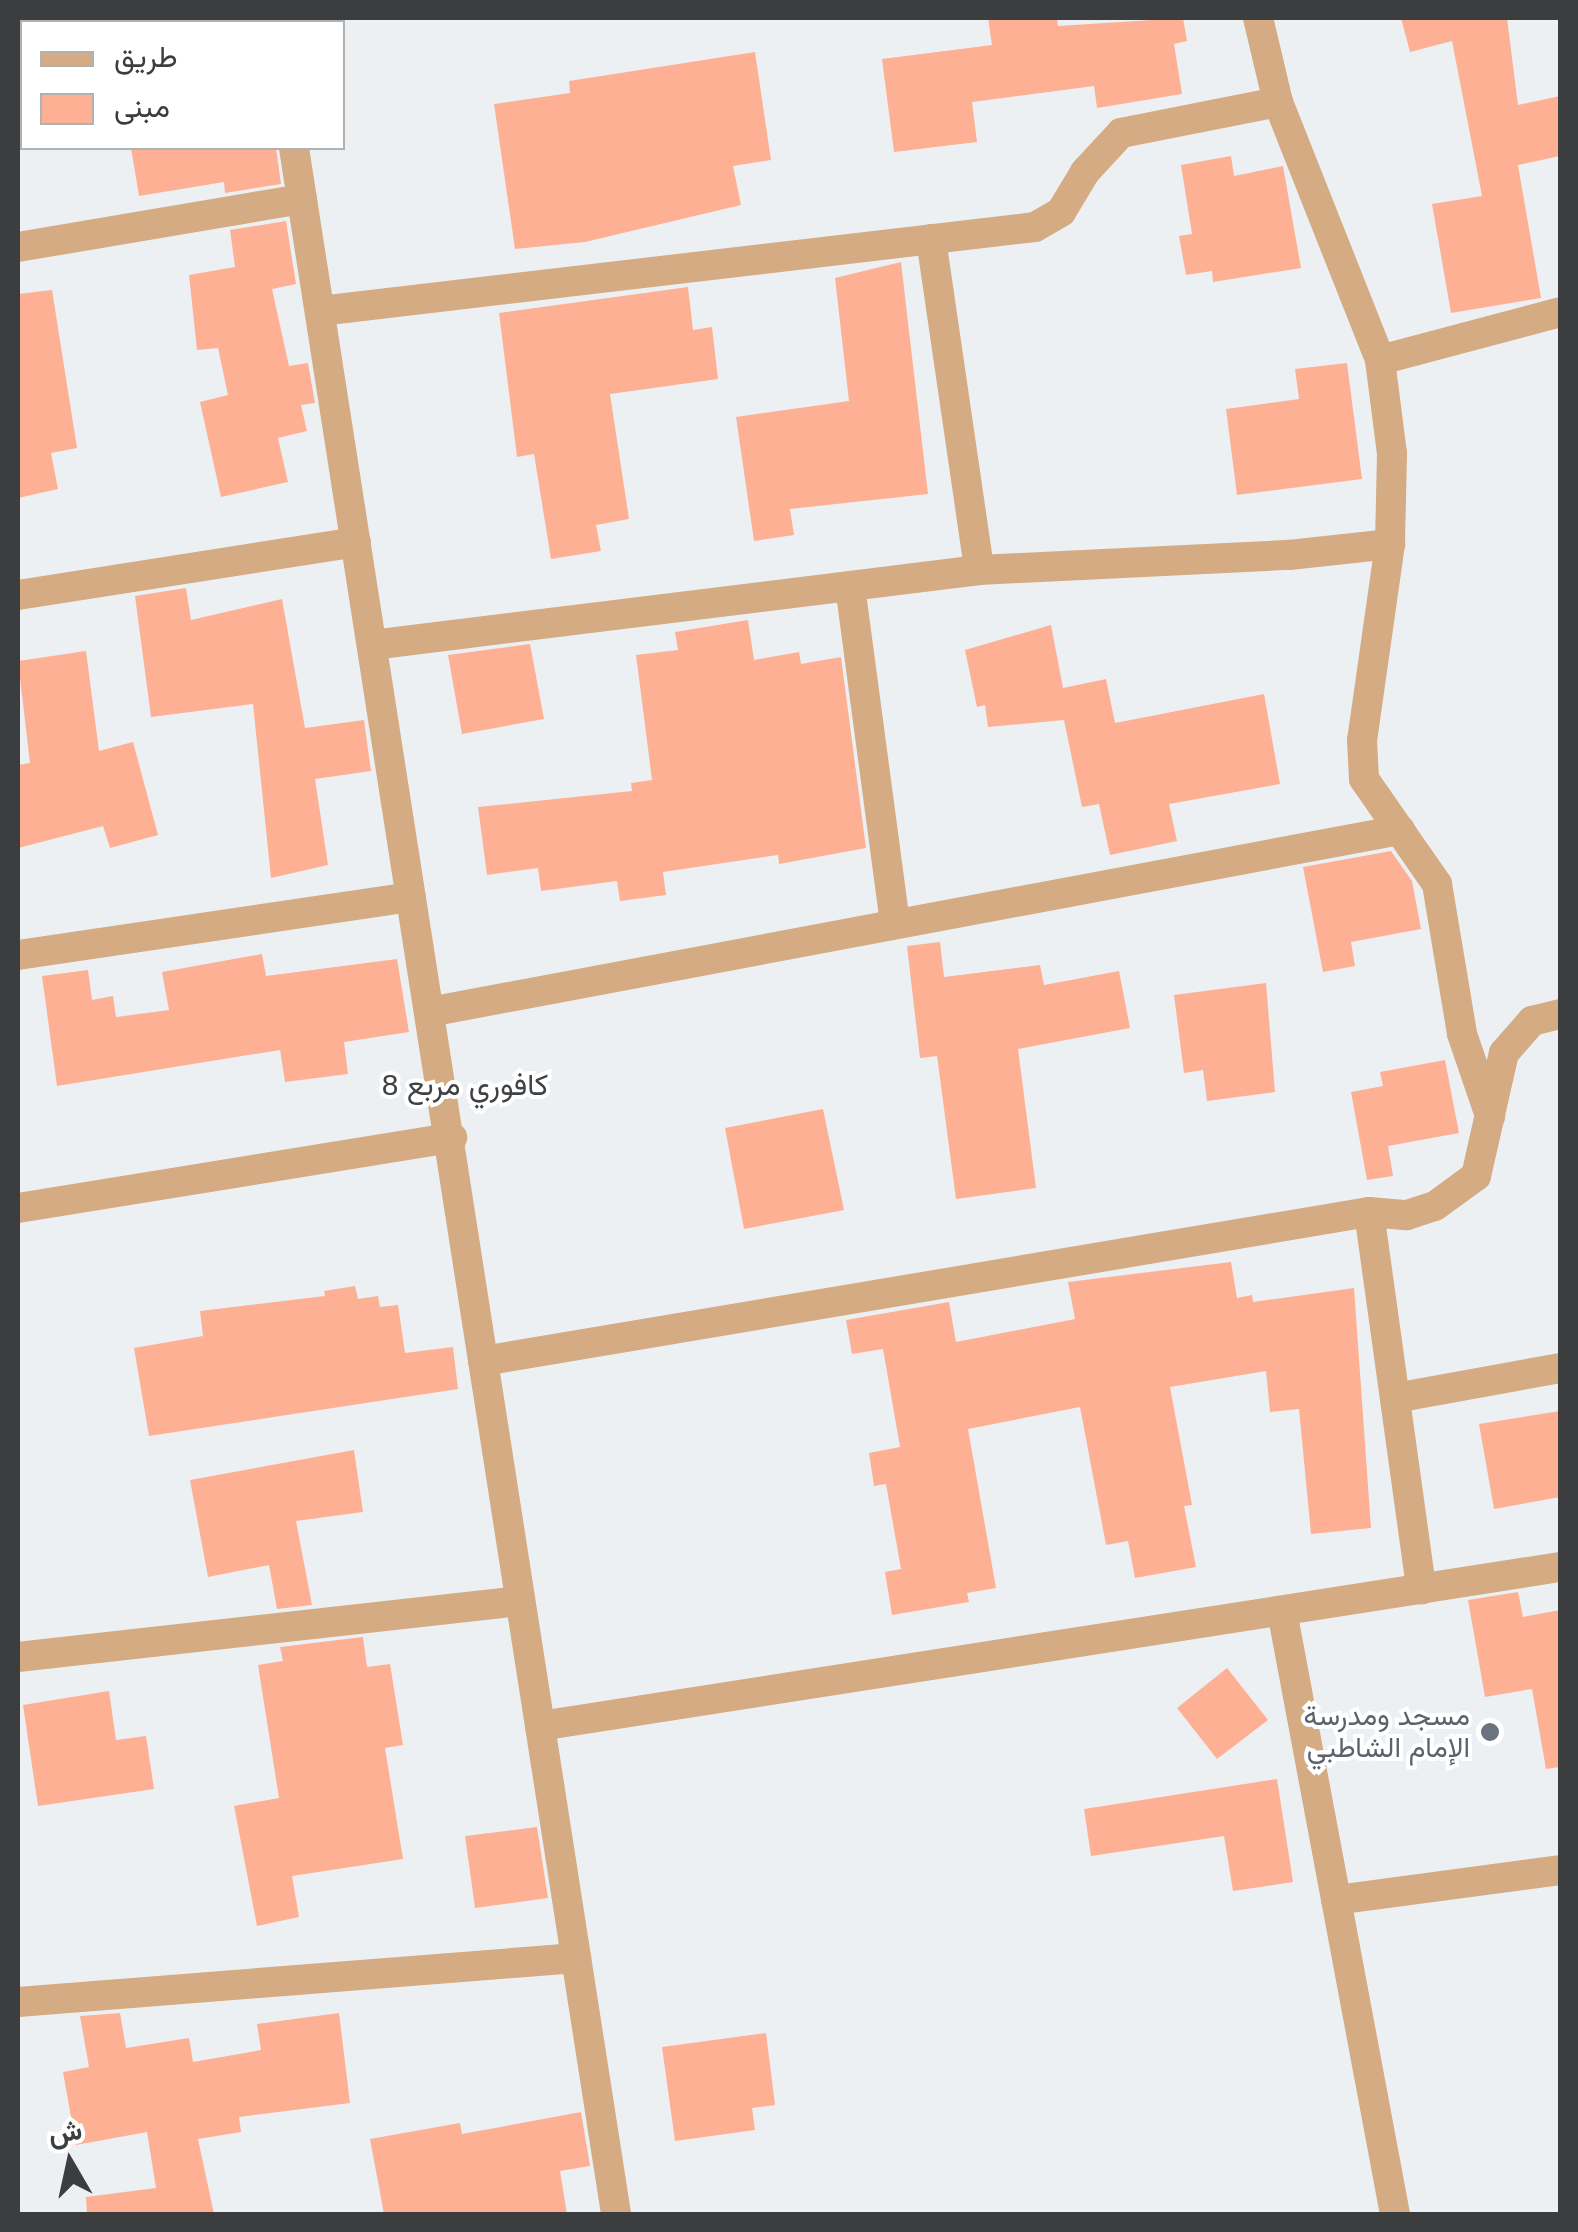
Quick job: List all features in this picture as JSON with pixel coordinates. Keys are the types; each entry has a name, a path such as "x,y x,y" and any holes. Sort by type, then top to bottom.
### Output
{"street":[{"path":"1258,18 1278,102 1380,360 1392,454 1390,544 1362,740 1367,790 1438,884 1462,1034 1491,1118"},
{"path":"320,311 1050,222 1096,158 1132,128 1278,102"},
{"path":"294,150 452,1138 616,2214"},
{"path":"18,247 302,199"},
{"path":"931,239 979,570"},
{"path":"1380,360 1560,312"},
{"path":"18,595 356,542"},
{"path":"372,645 979,570 1289,555 1390,544"},
{"path":"850,586 896,924"},
{"path":"429,1012 1400,830"},
{"path":"18,955 411,897"},
{"path":"483,1361 1369,1212 1406,1215 1455,1194 1476,1176 1510,1043 1532,1021 1560,1014"},
{"path":"18,1208 452,1138"},
{"path":"1369,1212 1422,1589"},
{"path":"1395,1398 1560,1368"},
{"path":"540,1726 1560,1567"},
{"path":"18,1658 520,1601"},
{"path":"1282,1610 1395,2214"},
{"path":"1336,1900 1560,1870"},
{"path":"18,2002 576,1958"}],"building":[{"path":"988,18 1057,18 1058,26 1183,18 1187,41 1174,44 1182,94 1097,108 1094,86 972,102 977,142 894,152 882,59 992,45"},
{"path":"1401,18 1507,18 1518,105 1560,96 1560,156 1518,165 1541,298 1451,313 1432,204 1482,196 1452,41 1410,52"},
{"path":"755,52 771,160 733,166 741,205 585,242 515,249 494,104 570,93 569,81"},
{"path":"131,150 276,150 281,184 225,193 224,182 139,196"},
{"path":"1231,156 1234,176 1283,166 1301,268 1213,282 1212,271 1186,275 1179,236 1192,234 1181,165"},
{"path":"286,221 296,284 272,289 289,366 308,363 315,403 301,405 307,431 278,438 288,482 221,497 200,402 228,395 218,348 197,350 189,275 235,267 230,230"},
{"path":"901,262 928,494 790,509 794,535 754,541 736,417 849,401 835,278"},
{"path":"688,287 693,330 712,327 718,379 610,394 629,519 596,525 601,551 551,559 534,454 517,457 499,313"},
{"path":"52,290 77,448 51,453 58,489 18,498 18,294"},
{"path":"1347,363 1362,479 1237,495 1226,409 1299,399 1295,369"},
{"path":"186,588 191,620 282,599 305,728 364,720 371,771 315,779 328,865 271,878 253,704 151,717 135,596"},
{"path":"748,620 754,660 799,652 801,664 841,657 866,848 779,864 778,855 663,872 666,895 620,901 617,881 541,891 538,868 487,875 478,807 632,791 631,783 652,780 636,655 678,650 675,632"},
{"path":"1051,625 1063,688 1106,679 1115,723 1264,694 1280,784 1169,804 1177,841 1110,855 1099,804 1082,807 1064,720 988,727 985,705 977,707 965,650"},
{"path":"530,644 544,719 462,734 448,655"},
{"path":"86,651 99,751 133,742 158,835 110,848 103,826 18,848 18,765 30,763 18,661"},
{"path":"1391,851 1412,881 1421,929 1351,942 1355,966 1323,972 1303,867"},
{"path":"940,942 944,977 1040,965 1044,985 1119,971 1130,1028 1018,1049 1036,1188 956,1199 937,1056 920,1058 907,946"},
{"path":"262,954 266,976 397,959 409,1032 344,1042 348,1074 285,1082 280,1050 57,1086 42,976 88,970 92,1000 113,996 116,1017 169,1010 162,972"},
{"path":"1266,983 1275,1092 1207,1101 1203,1070 1184,1073 1174,995"},
{"path":"1445,1060 1459,1133 1388,1146 1393,1176 1367,1180 1351,1092 1383,1086 1380,1072"},
{"path":"823,1109 844,1210 744,1229 725,1128"},
{"path":"1231,1262 1237,1298 1252,1295 1253,1302 1354,1288 1371,1528 1311,1534 1299,1409 1270,1412 1266,1371 1170,1387 1192,1505 1184,1506 1196,1567 1135,1578 1128,1541 1106,1545 1080,1407 968,1429 996,1588 967,1593 969,1602 892,1615 885,1572 901,1569 886,1484 874,1486 869,1453 900,1447 883,1349 852,1354 846,1320 949,1302 956,1342 1075,1319 1068,1282"},
{"path":"355,1286 358,1299 378,1296 380,1307 398,1305 405,1353 453,1347 458,1389 149,1436 134,1348 203,1336 200,1311 325,1296 324,1291"},
{"path":"1560,1411 1560,1497 1494,1509 1479,1424"},
{"path":"354,1450 363,1512 296,1521 312,1605 277,1609 269,1565 208,1577 190,1480"},
{"path":"1518,1592 1523,1617 1560,1610 1560,1767 1546,1769 1532,1689 1485,1697 1468,1600"},
{"path":"363,1637 367,1667 390,1664 403,1745 385,1748 403,1859 292,1876 299,1917 257,1926 234,1806 279,1798 258,1665 283,1661 280,1647"},
{"path":"1227,1668 1268,1720 1217,1759 1177,1708"},
{"path":"109,1691 116,1740 146,1736 154,1789 38,1806 23,1705"},
{"path":"1277,1779 1293,1882 1233,1891 1224,1836 1091,1856 1084,1809"},
{"path":"537,1827 548,1898 475,1908 465,1836"},
{"path":"120,2013 126,2048 189,2038 193,2062 261,2050 257,2024 339,2013 350,2103 239,2117 241,2132 198,2139 214,2214 87,2214 86,2197 156,2188 147,2132 76,2145 63,2072 89,2067 80,2016"},
{"path":"766,2033 775,2105 752,2108 755,2130 675,2141 662,2047"},
{"path":"581,2112 590,2166 560,2171 567,2214 384,2214 370,2139 460,2123 462,2134"}],"place":[{"name":"مسجد ومدرسة الإمام الشاطبي","path":"1490,1732"}],"district":[{"name":"كافوري مربع 8","path":"465,1085"}]}
